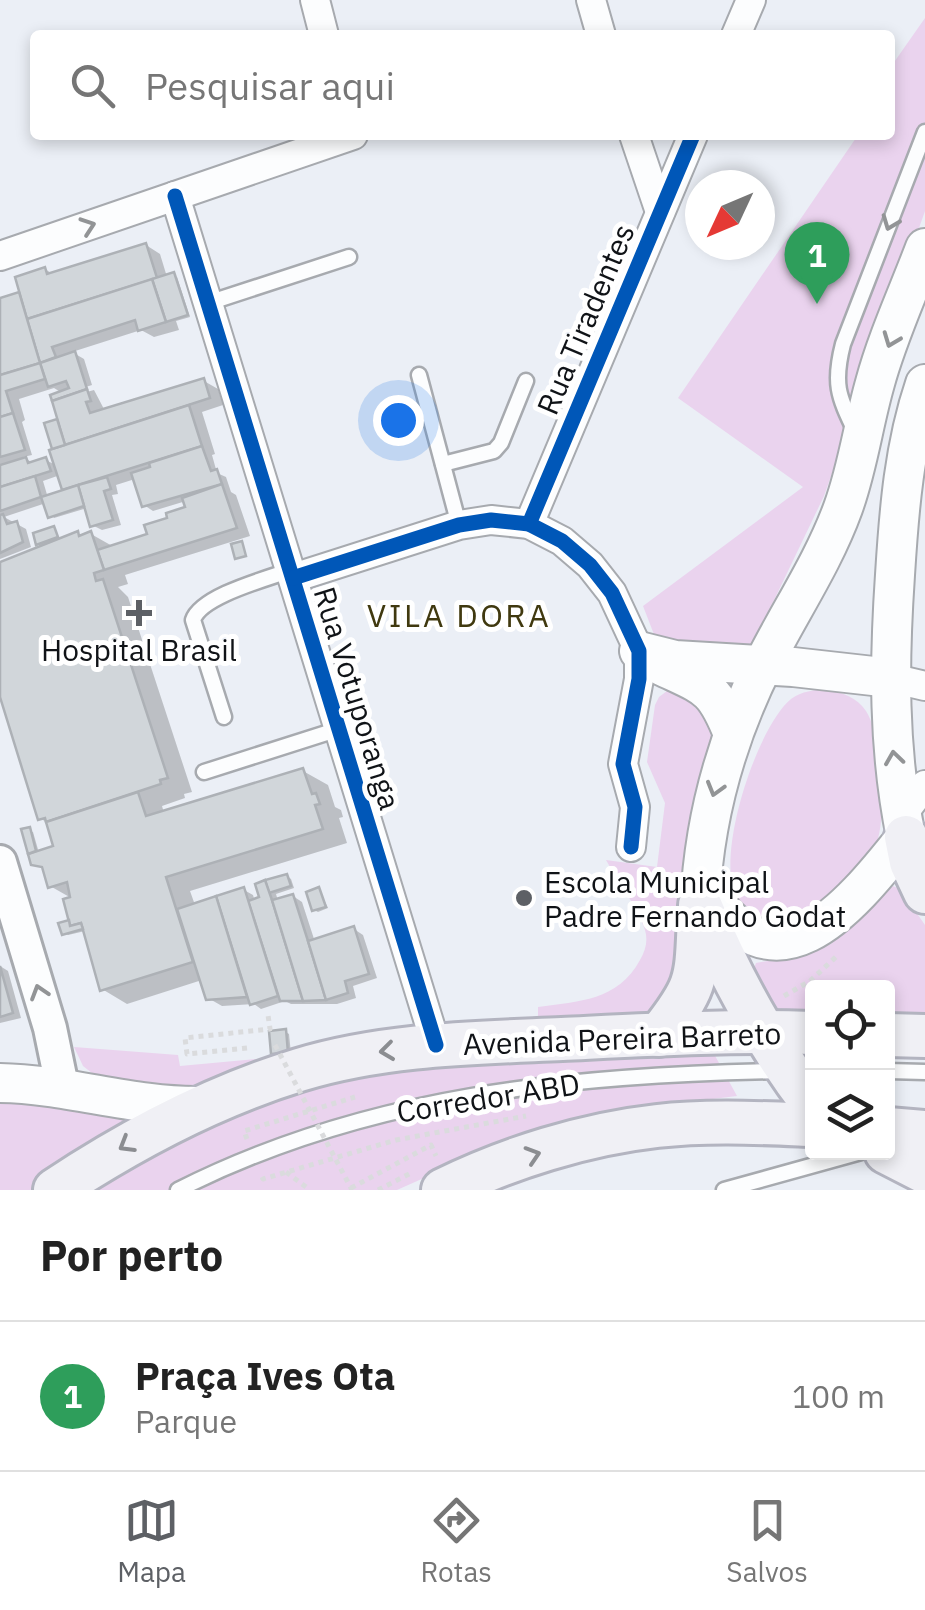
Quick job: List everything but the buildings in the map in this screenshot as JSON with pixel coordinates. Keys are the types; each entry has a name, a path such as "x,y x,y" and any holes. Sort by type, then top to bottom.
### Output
{"main road":[{"path":"659,1035 693,988 712,796 762,666 823,555 862,446 875,383 925,248"},
{"path":"925,384 906,454 899,510 908,682 890,732 911,862 925,892"},
{"path":"899,510 925,582"},
{"path":"639,652 675,660 908,682"},
{"path":"639,652 705,687 716,697 733,734"},
{"path":"700,893 730,923 766,940 806,934 838,914 904,826"},
{"path":"700,893 719,951 762,1032 804,1082"},
{"name":"Avenida Pereira Barreto","path":"55,1190 147,1132 200,1106 297,1070 336,1060 436,1045 805,1033"},
{"path":"895,1035 925,1036"},
{"path":"0,1083 62,1086 136,1103 200,1106"},
{"path":"443,1190 482,1171 550,1150 658,1126 805,1125"},
{"path":"895,1130 925,1132"},
{"path":"895,1157 925,1172"}],"street":[{"path":"315,0 323,30"},
{"path":"591,0 600,30"},
{"path":"738,30 750,0"},
{"path":"0,256 337,140"},
{"path":"636,140 660,212"},
{"name":"Rua Tiradentes","path":"529,524 691,140"},
{"name":"Rua Votuporanga","path":"175,196 436,1045"},
{"path":"292,574 459,525 491,520 529,524 562,541 590,565 622,610 639,652 639,680 623,764 635,807 630,847"},
{"path":"904,826 925,785"},
{"path":"0,862 50,1028 62,1086"}],"lane":[{"path":"862,446 838,395 836,371 842,344 925,132"},
{"path":"208,303 349,256"},
{"path":"419,375 459,525"},
{"path":"443,464 494,451 501,443 526,381"},
{"path":"224,717 195,613 210,601 292,574"},
{"path":"204,772 339,729"},
{"path":"895,1071 925,1072"},
{"name":"Corredor ABD","path":"178,1190 295,1140 373,1115 466,1095 535,1084 804,1082"},
{"path":"724,1190 832,1160"}],"path":[{"path":"257,1046 187,1054 185,1038 270,1029 268,1015"},
{"path":"275,1044 352,1189 431,1146 438,1158 378,1190"},
{"path":"286,1172 310,1190"}],"shaded area":[{"path":"925,18 925,211 824,496 753,644 670,646 655,637 643,606 803,487 678,398 855,140 895,140 895,61"},
{"path":"827,689 858,702 872,723 881,778 879,835 863,864 807,920 781,922 757,918 742,907 733,889 730,864 741,800 751,768 777,715 795,696"},
{"path":"667,691 690,692 716,722 685,973 652,1016 538,1021 538,1007 596,997 621,984 644,952 642,921 606,860 657,867 665,803 647,762 655,705"},
{"path":"893,886 900,889 925,925 925,1015 895,1015 895,980 805,980 805,1014 776,1012 753,971 756,963 805,954 831,944"},
{"path":"74,1047 178,1055 180,1066 301,1055 184,1088 101,1080 83,1066"},
{"path":"713,1052 737,1096 639,1108 444,1169 397,1190 83,1190 212,1119 371,1068"},
{"path":"19,1098 132,1117 136,1121 38,1190 0,1190 0,1101"}],"cycle path":[{"path":"529,524 691,140"},
{"path":"175,196 436,1045"},
{"path":"293,578 459,525 491,520 529,524 562,541 590,565 612,593 639,651 639,679 623,764 635,807 631,847"}],"place":[{"name":"Praça Ives Ota","path":"817,304"},
{"name":"Hospital Brasil","path":"139,613"},
{"name":"Escola Municipal Padre Fernando Godat","path":"524,898"}],"district":[{"name":"VILA DORA","path":"459,615"}]}
